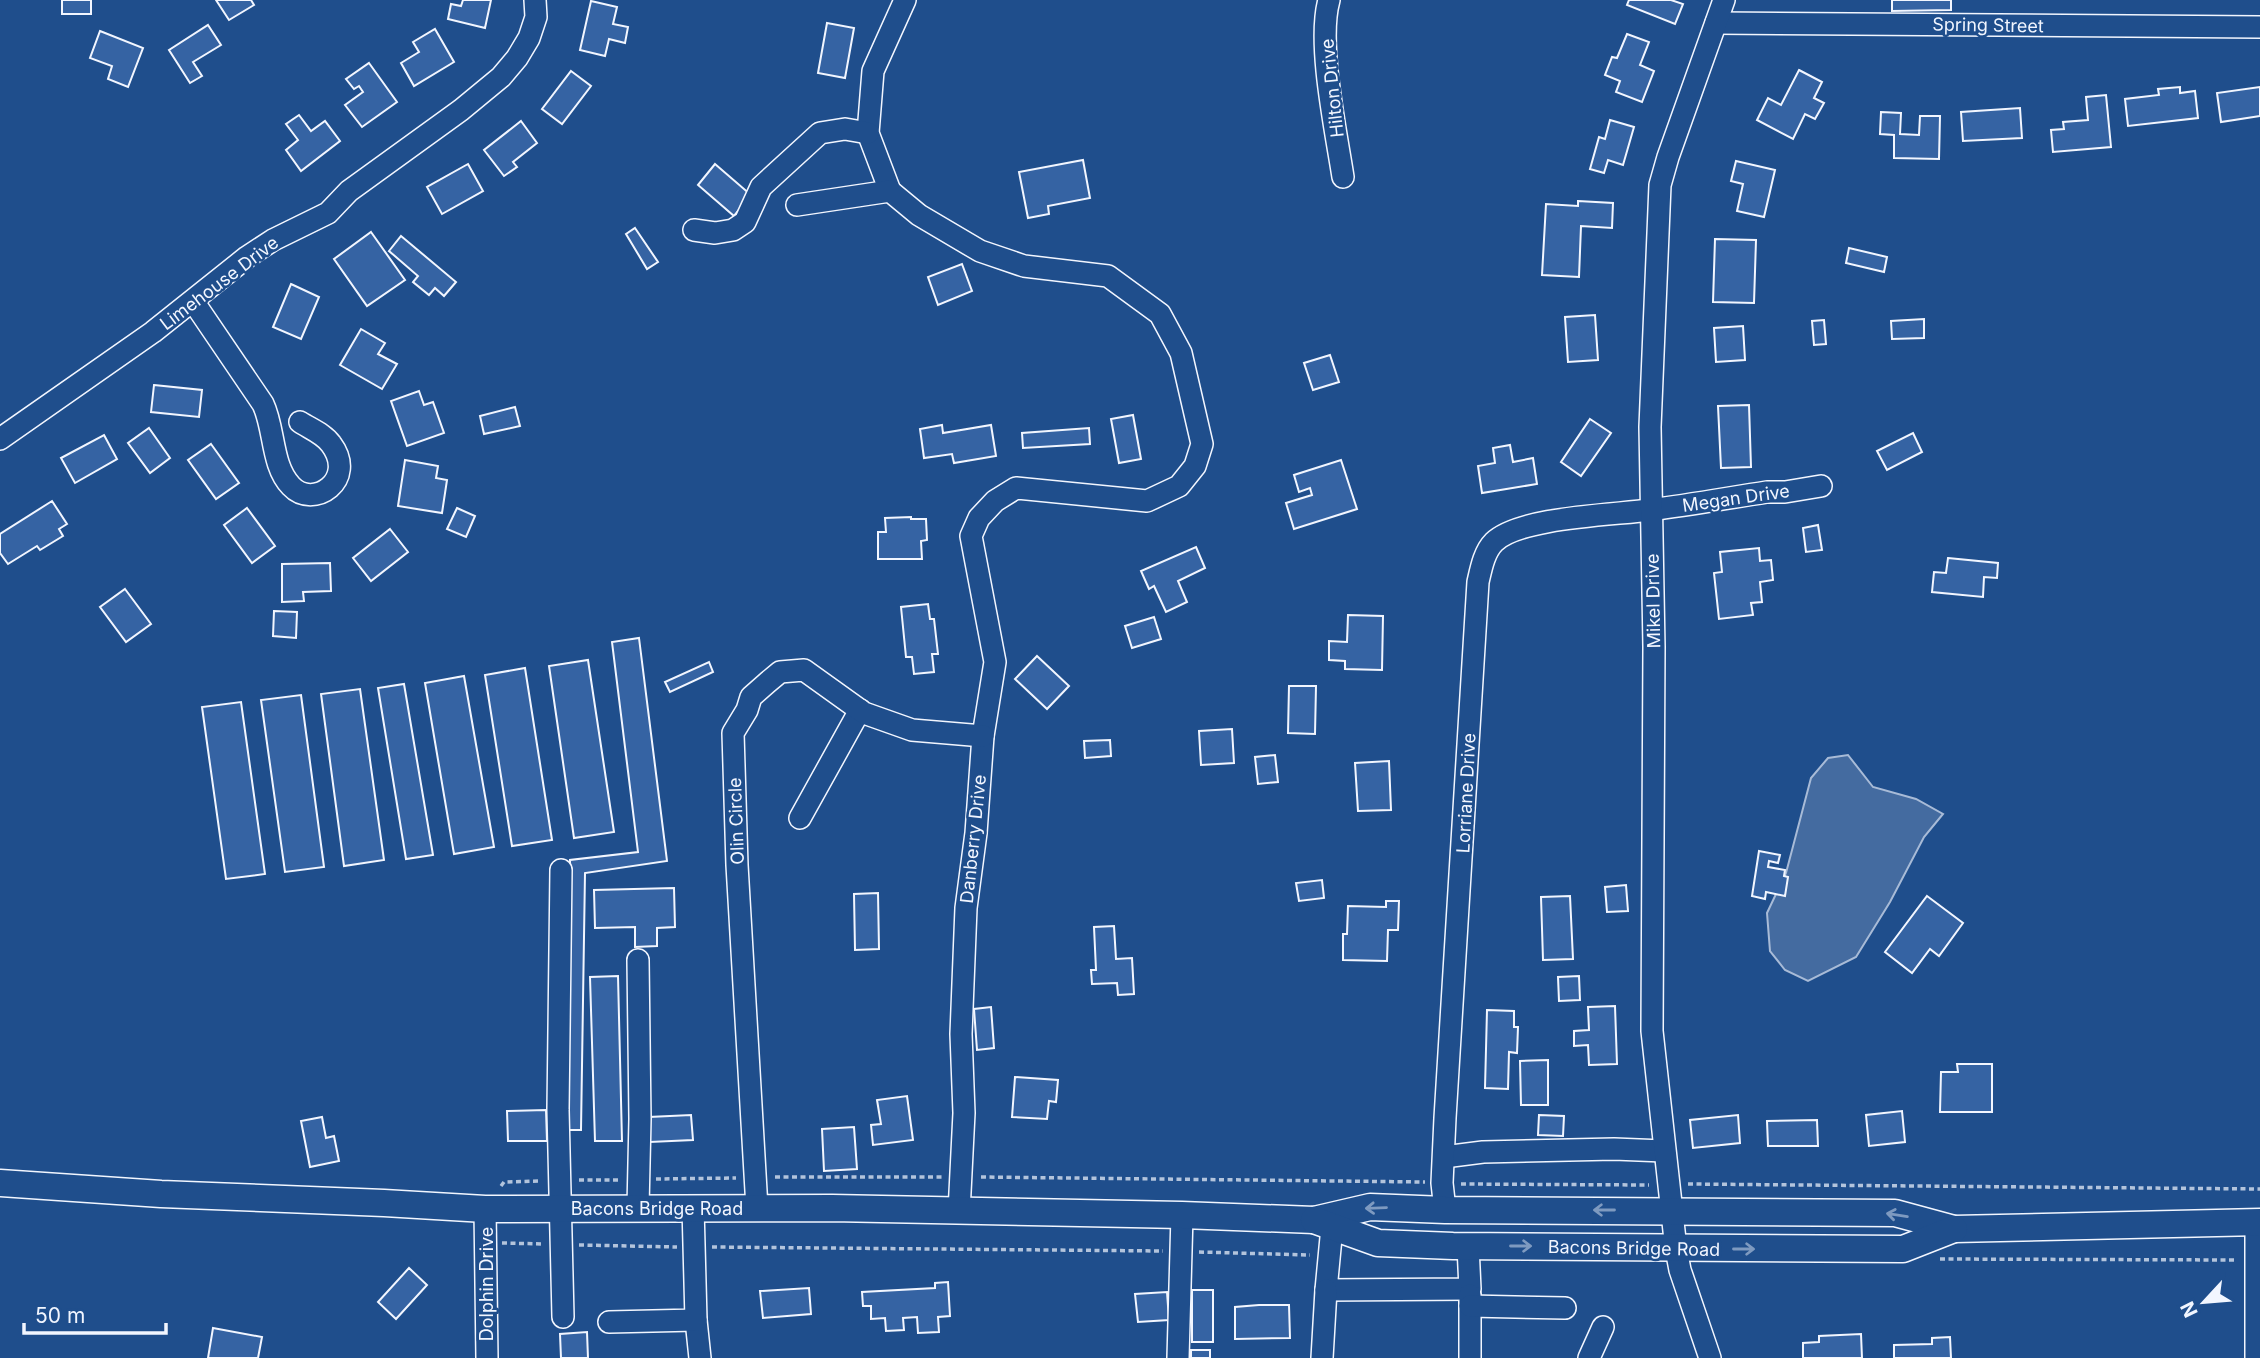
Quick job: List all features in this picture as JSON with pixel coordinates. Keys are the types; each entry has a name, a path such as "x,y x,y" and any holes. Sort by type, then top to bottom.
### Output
{"main road":[{"name":"Bacons Bridge Road","path":"0,1183 161,1194 485,1209 694,1207 1182,1215 1323,1224 1378,1244 1676,1249 1903,1249 1954,1229"},
{"name":"Bacons Bridge Road","path":"1323,1224 1370,1207 1445,1210 1895,1213 1954,1229 2258,1222"}],"street":[{"name":"Limehouse Drive","path":"0,439 193,301 264,245 328,213 349,191 420,141 500,77 517,58 529,38 536,17 535,0"},
{"path":"797,205 890,191 868,133 873,71 905,0"},
{"name":"Hilton Drive","path":"1329,0 1325,16 1330,86 1343,177"},
{"name":"Mikel Drive","path":"1710,1358 1680,1270 1676,1249 1652,1031 1654,646 1650,428 1660,185 1724,0"},
{"name":"Spring Street","path":"1716,23 2260,27"},
{"path":"694,230 715,233 733,230 745,222 761,187 820,133 845,129 868,133"},
{"name":"Danberry Drive","path":"890,191 925,219 980,251 1024,266 1108,276 1160,314 1181,353 1202,444 1195,466 1179,486 1147,501 1016,488 995,500 979,518 971,536 995,662 983,736 962,968 964,1113 959,1212"},
{"path":"193,301 270,417 277,454 285,477 292,487 304,493 326,491 336,482 340,473 336,453 330,442 300,422"},
{"name":"Megan Drive","path":"1651,510 1821,486"},
{"name":"Lorriane Drive","path":"1445,1210 1442,1183 1478,582 1482,566 1494,542 1515,530 1542,523 1651,510"},
{"name":"Olin Circle","path":"757,1208 737,865 733,733 747,710 751,697 780,672 804,670 860,710 912,730 983,736"},
{"path":"800,818 860,710"},
{"path":"561,870 558,1110 563,1317"},
{"path":"638,960 638,1207"},
{"path":"1444,1157 1483,1152 1614,1149 1664,1151"},
{"path":"694,1207 699,1358"},
{"name":"Dolphin Drive","path":"485,1209 486,1358"},
{"path":"1178,1358 1182,1215"},
{"path":"2256,1358 2258,1222"},
{"path":"1322,1358 1328,1256 1323,1224"},
{"path":"1468,1246 1470,1358"},
{"path":"1326,1290 1470,1298 1565,1308"},
{"path":"609,1322 696,1320"},
{"path":"1589,1358 1603,1326"}],"path":[{"path":"485,1209 504,1182 756,1177 939,1177"},
{"path":"985,1177 1419,1181"},
{"path":"1700,1183 2260,1189"},
{"path":"1465,1184 1634,1185"},
{"path":"486,1242 694,1247 1182,1251 1328,1256"},
{"path":"1928,1260 2236,1260"}],"water":[{"path":"1848,755 1873,787 1916,799 1943,814 1924,837 1890,902 1856,957 1808,981 1785,970 1770,951 1767,913 1786,873 1811,778 1828,758"}],"building":[{"path":"62,0 91,0 91,14 62,14"},
{"path":"216,0 251,0 254,5 229,20"},
{"path":"463,0 491,0 485,28 448,19 451,4 461,6"},
{"path":"1629,0 1671,0 1683,4 1675,24 1627,5"},
{"path":"1892,0 1951,0 1951,10 1892,11"},
{"path":"591,1 617,7 613,24 628,27 625,43 609,39 605,56 580,50"},
{"path":"827,23 854,28 845,78 818,73"},
{"path":"208,25 221,45 193,62 202,76 190,83 169,50"},
{"path":"435,29 454,62 414,86 401,63 419,52 413,42"},
{"path":"100,31 143,48 128,87 108,79 112,66 90,58"},
{"path":"1627,34 1649,42 1640,65 1654,71 1642,102 1616,92 1620,81 1605,75 1612,57 1617,58"},
{"path":"369,63 397,102 362,127 345,105 363,92 359,86 354,89 346,79"},
{"path":"1799,70 1822,82 1814,98 1824,103 1815,119 1805,114 1793,139 1757,120 1768,98 1781,105"},
{"path":"571,71 591,86 562,124 542,109"},
{"path":"2180,87 2180,93 2195,91 2198,118 2128,126 2125,99 2159,95 2158,89"},
{"path":"2260,87 2260,116 2221,122 2217,93"},
{"path":"2106,95 2111,147 2053,152 2051,130 2064,129 2063,122 2088,120 2086,97"},
{"path":"2020,108 2022,138 1963,141 1961,112"},
{"path":"1881,112 1901,113 1900,134 1919,135 1920,116 1940,116 1939,159 1894,158 1894,135 1880,134"},
{"path":"299,115 311,131 325,121 340,141 301,171 286,150 298,140 286,124"},
{"path":"1610,120 1634,127 1623,165 1608,160 1604,173 1590,169 1599,137 1605,139"},
{"path":"521,121 537,143 513,162 517,167 504,176 484,150"},
{"path":"1083,160 1090,198 1048,206 1049,214 1028,218 1019,172"},
{"path":"1736,161 1775,170 1764,217 1737,211 1743,184 1731,181"},
{"path":"468,164 483,191 442,214 427,187"},
{"path":"715,164 751,195 734,216 698,185"},
{"path":"1578,201 1613,203 1612,228 1581,226 1579,277 1542,275 1546,204 1578,206"},
{"path":"635,228 658,262 647,269 626,234"},
{"path":"371,232 405,280 367,306 334,259"},
{"path":"401,236 456,282 444,296 435,288 429,295 413,282 418,276 389,251"},
{"path":"1715,239 1756,240 1754,303 1713,302"},
{"path":"1849,248 1887,257 1884,272 1846,263"},
{"path":"962,264 972,291 938,305 928,277"},
{"path":"291,284 319,297 301,339 273,327"},
{"path":"1595,315 1598,360 1568,362 1565,317"},
{"path":"1924,319 1924,338 1892,339 1891,321"},
{"path":"1824,320 1826,344 1814,345 1812,321"},
{"path":"1743,326 1745,360 1716,362 1714,328"},
{"path":"361,329 385,343 378,354 397,364 382,389 340,365"},
{"path":"1330,355 1339,382 1313,390 1304,363"},
{"path":"154,385 202,390 199,417 151,412"},
{"path":"419,391 424,405 433,402 444,433 407,446 391,401"},
{"path":"1749,405 1751,467 1721,468 1718,406"},
{"path":"515,407 520,426 484,434 480,416"},
{"path":"1133,415 1141,459 1119,463 1111,419"},
{"path":"1590,419 1611,433 1581,476 1561,462"},
{"path":"942,425 943,433 991,425 996,456 954,463 952,454 924,458 920,429"},
{"path":"149,428 170,458 150,473 128,443"},
{"path":"1089,428 1090,444 1023,448 1022,433"},
{"path":"1913,433 1922,452 1887,470 1877,451"},
{"path":"104,435 117,459 75,483 61,458"},
{"path":"211,444 239,483 216,499 188,460"},
{"path":"1510,445 1513,462 1533,458 1537,484 1482,493 1478,466 1495,463 1493,448"},
{"path":"405,460 438,466 436,478 447,480 442,513 398,506"},
{"path":"1341,460 1357,509 1294,529 1286,503 1312,495 1310,488 1299,492 1294,475"},
{"path":"52,501 67,524 59,529 63,536 40,550 37,546 8,564 0,553 0,534"},
{"path":"247,508 275,546 252,563 224,525"},
{"path":"457,508 475,516 466,537 447,529"},
{"path":"885,518 926,519 927,540 921,541 922,559 878,559 878,532 886,532"},
{"path":"1818,525 1822,550 1806,552 1803,528"},
{"path":"390,529 408,552 371,581 353,558"},
{"path":"1196,547 1205,568 1178,581 1187,602 1166,612 1154,586 1149,589 1141,571"},
{"path":"1759,548 1760,561 1771,560 1773,580 1760,582 1762,602 1751,603 1753,615 1719,619 1714,573 1722,572 1720,552"},
{"path":"1948,558 1998,563 1997,578 1984,577 1983,597 1932,592 1934,572 1946,573"},
{"path":"330,563 331,591 303,592 304,601 282,602 282,564"},
{"path":"125,589 151,624 126,642 100,607"},
{"path":"928,604 930,619 934,619 938,654 932,654 934,672 914,674 912,657 906,657 901,607"},
{"path":"274,611 297,612 296,638 273,636"},
{"path":"1348,615 1383,616 1382,670 1345,669 1345,661 1329,660 1329,641 1347,642"},
{"path":"1154,617 1161,639 1132,648 1125,626"},
{"path":"639,638 667,861 585,873 581,1130 568,1130 570,860 638,852 612,642"},
{"path":"1037,656 1069,686 1047,709 1015,679"},
{"path":"588,660 614,832 574,838 549,666"},
{"path":"709,662 713,672 670,692 665,682"},
{"path":"525,668 552,840 512,846 485,675"},
{"path":"464,676 494,847 454,854 425,683"},
{"path":"404,684 433,855 406,859 378,688"},
{"path":"1289,686 1316,686 1315,734 1288,733"},
{"path":"360,689 384,860 344,866 321,694"},
{"path":"301,695 324,867 285,872 261,700"},
{"path":"241,702 265,874 226,879 202,707"},
{"path":"1232,729 1234,763 1201,765 1199,731"},
{"path":"1110,740 1111,756 1085,758 1084,741"},
{"path":"1275,755 1278,782 1258,784 1255,757"},
{"path":"1389,761 1391,810 1358,811 1355,763"},
{"path":"1759,851 1780,855 1778,863 1769,861 1768,867 1785,870 1784,876 1788,877 1785,896 1766,892 1765,899 1752,896"},
{"path":"1322,880 1324,898 1299,901 1296,883"},
{"path":"1626,885 1628,911 1607,912 1605,887"},
{"path":"674,888 675,927 657,928 657,946 635,947 635,927 595,928 594,890"},
{"path":"878,893 879,949 855,950 854,894"},
{"path":"1570,896 1573,959 1543,960 1541,897"},
{"path":"1927,896 1963,923 1939,956 1930,949 1912,973 1885,952"},
{"path":"1386,901 1399,901 1398,930 1388,930 1387,961 1343,960 1343,934 1347,934 1348,906 1386,907"},
{"path":"1114,926 1116,959 1132,958 1134,994 1118,995 1117,983 1092,984 1091,970 1096,970 1094,927"},
{"path":"618,976 622,1141 595,1141 590,977"},
{"path":"1579,976 1580,1000 1559,1001 1558,977"},
{"path":"1615,1006 1617,1064 1589,1065 1588,1045 1574,1046 1574,1031 1589,1030 1588,1007"},
{"path":"991,1007 994,1048 977,1050 974,1009"},
{"path":"1487,1010 1514,1011 1514,1027 1518,1027 1517,1053 1509,1052 1508,1089 1485,1088"},
{"path":"1548,1060 1548,1105 1521,1105 1520,1061"},
{"path":"1957,1064 1992,1064 1992,1112 1940,1112 1941,1072 1958,1072"},
{"path":"1015,1077 1058,1080 1056,1102 1049,1101 1047,1119 1012,1117"},
{"path":"907,1096 913,1140 873,1145 871,1125 881,1124 877,1100"},
{"path":"546,1110 547,1141 508,1141 507,1111"},
{"path":"1902,1111 1905,1142 1869,1146 1866,1115"},
{"path":"691,1115 693,1140 650,1142 649,1117"},
{"path":"1539,1115 1564,1116 1563,1136 1538,1135"},
{"path":"1738,1115 1740,1143 1693,1148 1690,1120"},
{"path":"322,1117 326,1138 334,1136 339,1161 310,1167 301,1121"},
{"path":"1817,1120 1818,1146 1768,1146 1767,1121"},
{"path":"854,1127 857,1169 824,1171 822,1129"},
{"path":"409,1268 427,1285 396,1319 378,1302"},
{"path":"948,1282 950,1316 938,1317 939,1332 918,1333 917,1317 903,1318 904,1330 886,1331 885,1318 871,1319 871,1306 863,1306 862,1292 935,1288 935,1283"},
{"path":"809,1288 811,1314 763,1318 760,1291"},
{"path":"1192,1290 1213,1290 1213,1342 1192,1342"},
{"path":"1167,1292 1169,1320 1138,1322 1135,1294"},
{"path":"1289,1305 1290,1338 1235,1339 1235,1307"},
{"path":"213,1328 262,1337 258,1358 208,1358"},
{"path":"587,1332 588,1358 561,1358 560,1334"},
{"path":"1861,1334 1862,1358 1803,1358 1803,1343 1819,1342 1819,1336"},
{"path":"1950,1337 1951,1358 1894,1358 1894,1345 1932,1344 1932,1338"},
{"path":"1191,1350 1210,1350 1210,1358 1191,1358"}]}
